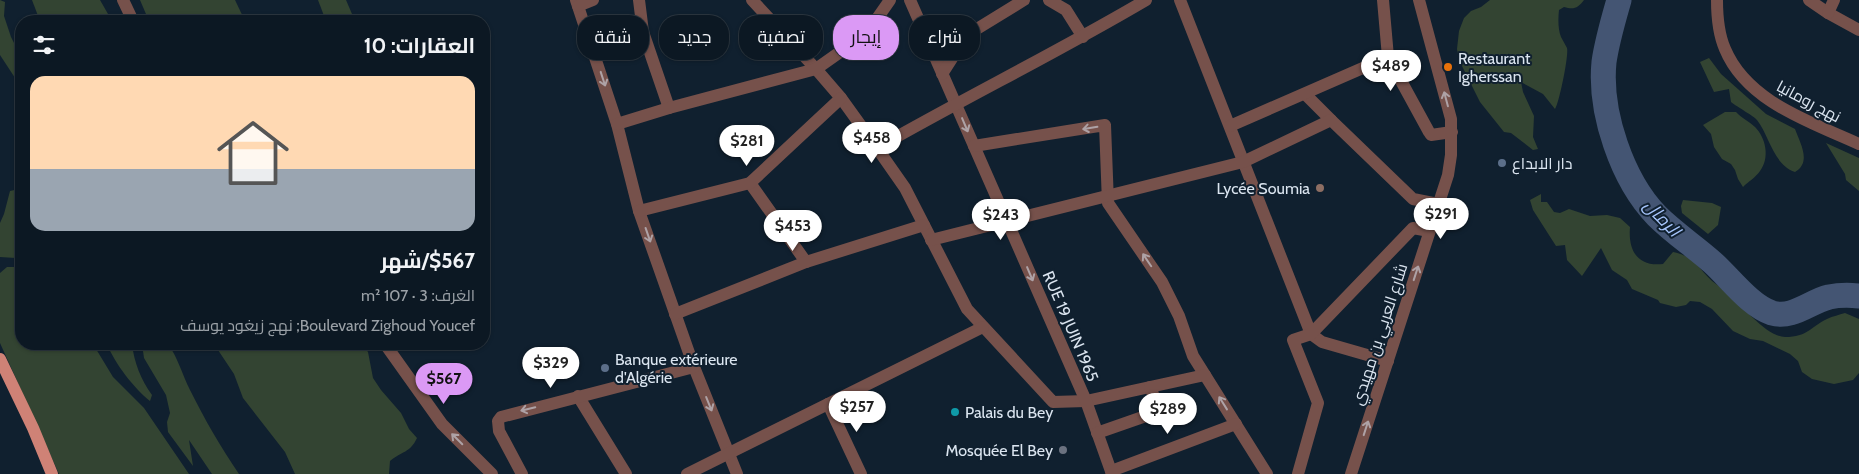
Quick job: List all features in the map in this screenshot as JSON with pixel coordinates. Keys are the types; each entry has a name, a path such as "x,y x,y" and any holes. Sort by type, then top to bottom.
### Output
{"main road":[{"path":"0,359 34,428 52,474"}],"street":[{"path":"123,0 131,15"},
{"path":"581,15 577,3 593,0"},
{"path":"639,0 641,15"},
{"path":"752,0 841,98 906,188 963,304 1053,402 1086,402 1205,375"},
{"path":"617,124 669,108 816,69 867,33 890,0"},
{"name":"RUE 19 JUIN 1965","path":"910,0 1086,402 1112,472"},
{"path":"942,74 967,36 1024,0"},
{"path":"1049,0 1066,10 1083,37"},
{"path":"877,148 955,104 1083,37 1146,0"},
{"path":"1180,0 1311,334 1322,342 1388,361"},
{"path":"1383,0 1388,57 1431,135 1452,132"},
{"name":"شارع العربي بن مهيدي","path":"1351,474 1450,165 1452,132 1448,107 1419,0"},
{"name":"نهج رومانيا","path":"1716,0 1719,32 1724,48 1732,64 1742,76 1768,99 1783,109 1859,144"},
{"path":"1809,0 1859,30"},
{"path":"1828,13 1834,0"},
{"path":"649,50 669,108"},
{"path":"1230,126 1388,57"},
{"path":"597,60 617,124 639,211 694,367 737,474"},
{"path":"1305,94 1413,199 1438,204"},
{"path":"639,211 750,182 841,98"},
{"path":"931,240 1243,162 1331,120"},
{"path":"974,146 1105,125 1108,202 1162,282 1180,316 1193,356 1267,474"},
{"path":"750,182 806,262"},
{"path":"675,314 806,262 924,225"},
{"path":"1298,474 1318,403 1293,340 1311,334 1413,228 1430,231"},
{"path":"687,474 984,327"},
{"path":"390,350 442,424 492,474"},
{"path":"522,474 499,431 498,421 506,415 694,367"},
{"path":"1097,433 1160,411 1150,387"},
{"path":"578,396 626,474"},
{"path":"828,404 861,474"},
{"path":"1112,472 1236,424"}],"green space":[{"path":"0,0 5,2 4,16 15,45 15,78 0,55"},
{"path":"32,0 100,0 109,15 38,15"},
{"path":"140,0 235,0 242,15 146,15"},
{"path":"318,0 346,0 352,15 324,15"},
{"path":"1490,0 1584,0 1576,8 1564,7 1559,10 1559,31 1567,52 1561,89 1555,109 1543,94 1521,82 1523,92 1534,116 1533,137 1538,149 1533,150 1511,133 1504,132 1480,102 1459,60 1457,49 1459,31 1464,18 1471,11 1481,7"},
{"path":"1709,58 1721,74 1766,114 1795,129 1802,146 1804,158 1800,168 1795,172 1777,157 1757,120 1731,102 1729,89 1714,92 1700,62"},
{"path":"1725,112 1736,112 1753,125 1764,142 1766,154 1763,166 1743,187 1731,164 1722,159 1714,147 1711,134 1703,125"},
{"path":"1826,143 1859,158 1859,191 1846,180 1845,174"},
{"path":"15,190 15,258 0,257 0,223 10,191"},
{"path":"1541,194 1541,202 1547,202 1554,212 1560,213 1569,209 1590,216 1607,215 1620,218 1630,227 1631,243 1636,255 1647,263 1663,264 1673,252 1686,256 1770,332 1785,337 1793,337 1808,331 1827,319 1845,313 1859,319 1859,373 1853,380 1834,384 1812,379 1802,372 1798,361 1790,354 1763,341 1750,339 1733,331 1712,309 1700,302 1690,301 1686,305 1676,307 1660,303 1658,300 1632,289 1627,280 1612,270 1601,248 1582,276 1567,260 1565,245 1556,246 1533,210 1530,200"},
{"path":"1683,200 1712,203 1721,207 1718,225 1708,234 1682,213 1681,206"},
{"path":"7,267 15,267 15,350 97,350 113,377 144,408 189,474 59,474 0,343 0,273"},
{"path":"110,350 133,350 139,371 152,395 150,401 126,375"},
{"path":"143,350 172,350 201,412 239,474 212,474 189,440 193,466 168,432 167,422 170,413 166,395 144,358"},
{"path":"218,350 366,350 373,378 401,413 409,429 417,438 409,449 390,461 389,474 295,474 285,452 243,398 234,374"}],"waterway":[{"name":"الرمال","path":"1619,0 1608,39 1604,62 1605,102 1609,123 1624,165 1644,201 1657,216 1712,262 1748,298 1772,313 1787,314 1829,297 1859,296"}],"place":[{"name":"Restaurant Igherssan","path":"1448,67"},
{"name":"دار الابداع","path":"1502,163"},
{"name":"Lycée Soumia","path":"1320,188"},
{"name":"Banque extérieure d'Algérie","path":"605,368"},
{"name":"Palais du Bey","path":"955,412"},
{"name":"Mosquée El Bey","path":"1063,450"}]}
